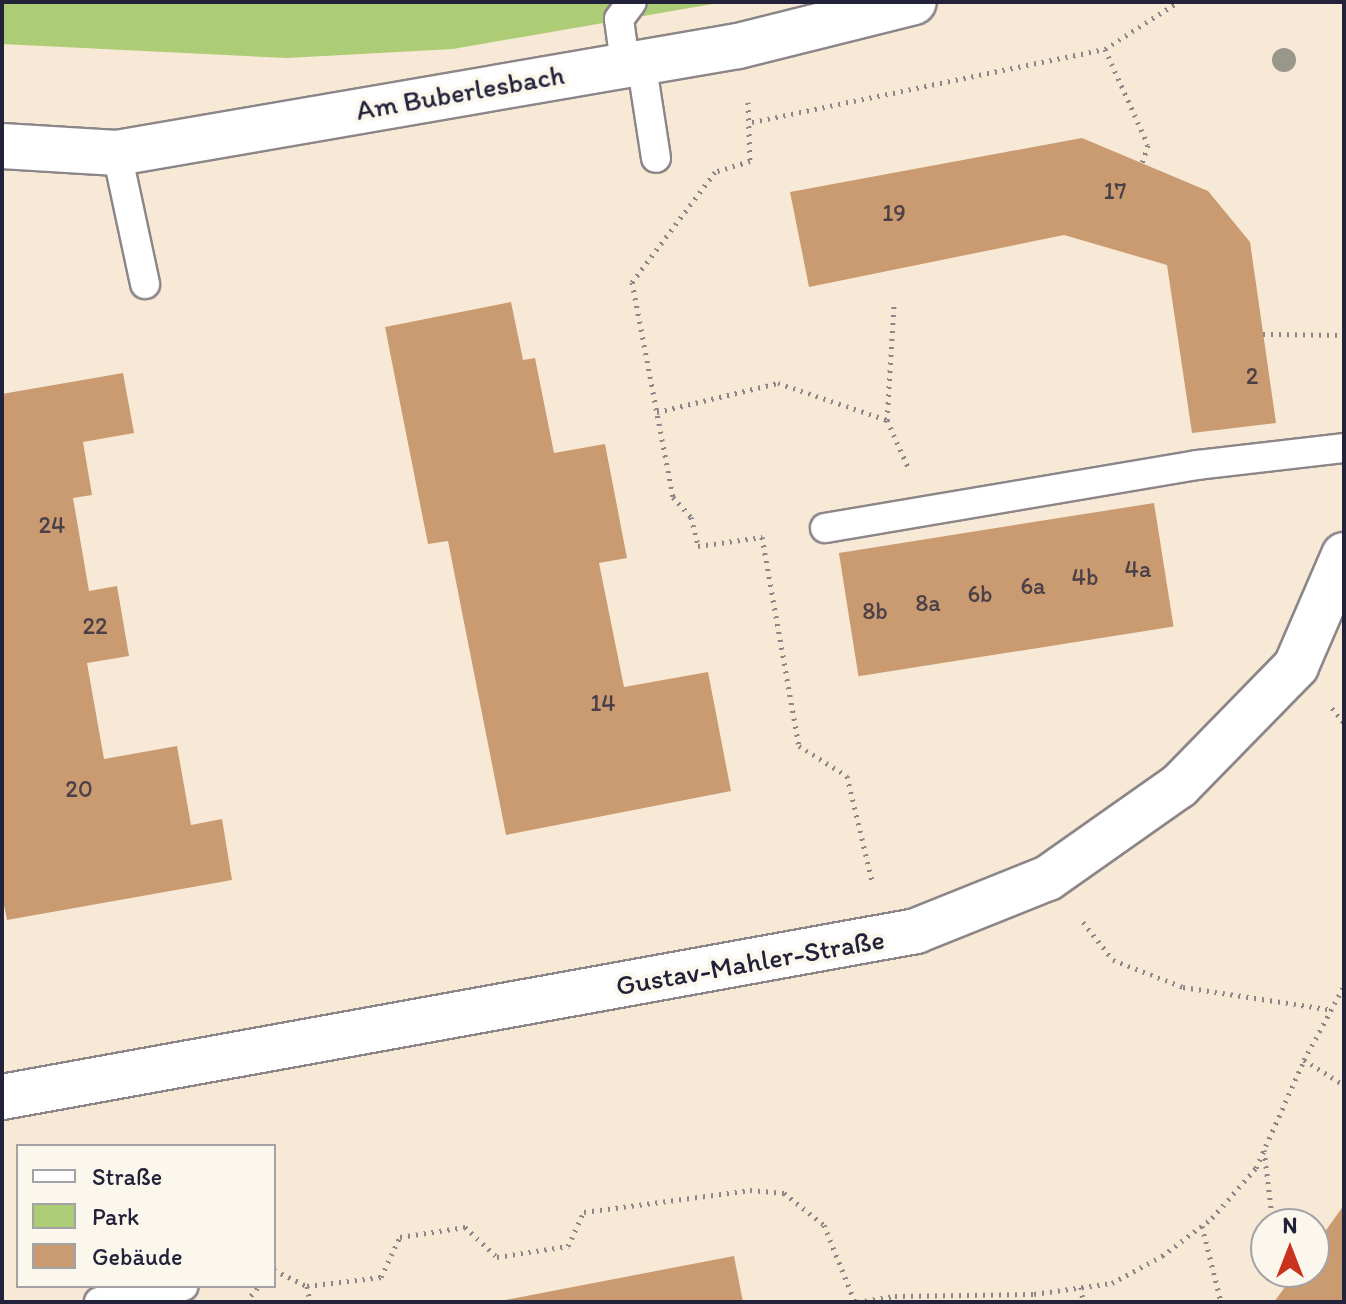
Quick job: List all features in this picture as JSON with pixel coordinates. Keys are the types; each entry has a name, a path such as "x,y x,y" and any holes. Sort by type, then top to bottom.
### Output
{"street":[{"name":"Am Buberlesbach","path":"2,146 117,153 738,46 914,2"},
{"name":"Gustav-Mahler-Straße","path":"2,1097 916,931 1048,878 1179,786 1296,666 1344,555"}],"lane":[{"path":"632,2 619,19 633,62 656,158"},
{"path":"117,153 145,284"},
{"path":"825,528 1197,465 1344,448"},
{"path":"99,1302 173,1288"}],"path":[{"path":"885,937 847,776 799,746 762,537 698,546 691,517 673,497 632,282 715,172 750,161 752,122 1105,49 1178,2"},
{"path":"1105,49 1148,145 1142,163"},
{"path":"894,305 887,420 928,511"},
{"path":"1263,334 1344,335"},
{"path":"657,412 778,383 887,420"},
{"path":"1048,878 1113,960 1183,987 1333,1010"},
{"path":"276,1271 307,1286 381,1277 400,1237 465,1227 497,1257 568,1246 584,1212 750,1190 784,1193 824,1225 856,1302 1112,1283 1202,1226 1256,1168 1304,1060 1344,986"},
{"path":"1304,1060 1344,1085"},
{"path":"1264,1149 1271,1208"},
{"path":"1202,1226 1221,1302"},
{"path":"307,1286 310,1302"},
{"path":"1081,1287 1083,1302"}],"green space":[{"path":"2,2 724,2 453,49 287,58 2,44"}],"building":[{"path":"1082,138 1208,191 1250,242 1276,423 1192,433 1167,265 1064,235 809,287 790,192"},
{"path":"511,302 523,360 535,358 554,453 605,444 627,558 599,563 624,687 708,672 731,791 506,835 448,541 428,544 385,327"},
{"path":"123,373 134,433 83,442 92,495 73,498 89,591 117,586 129,656 87,663 104,759 177,746 191,825 222,819 232,880 7,920 2,895 2,394"},
{"path":"1154,503 1174,626 858,676 839,553"},
{"path":"1344,1205 1344,1302 1274,1302 1284,1288 1330,1288 1330,1225"},
{"path":"734,1256 743,1302 500,1302 500,1301"}]}
